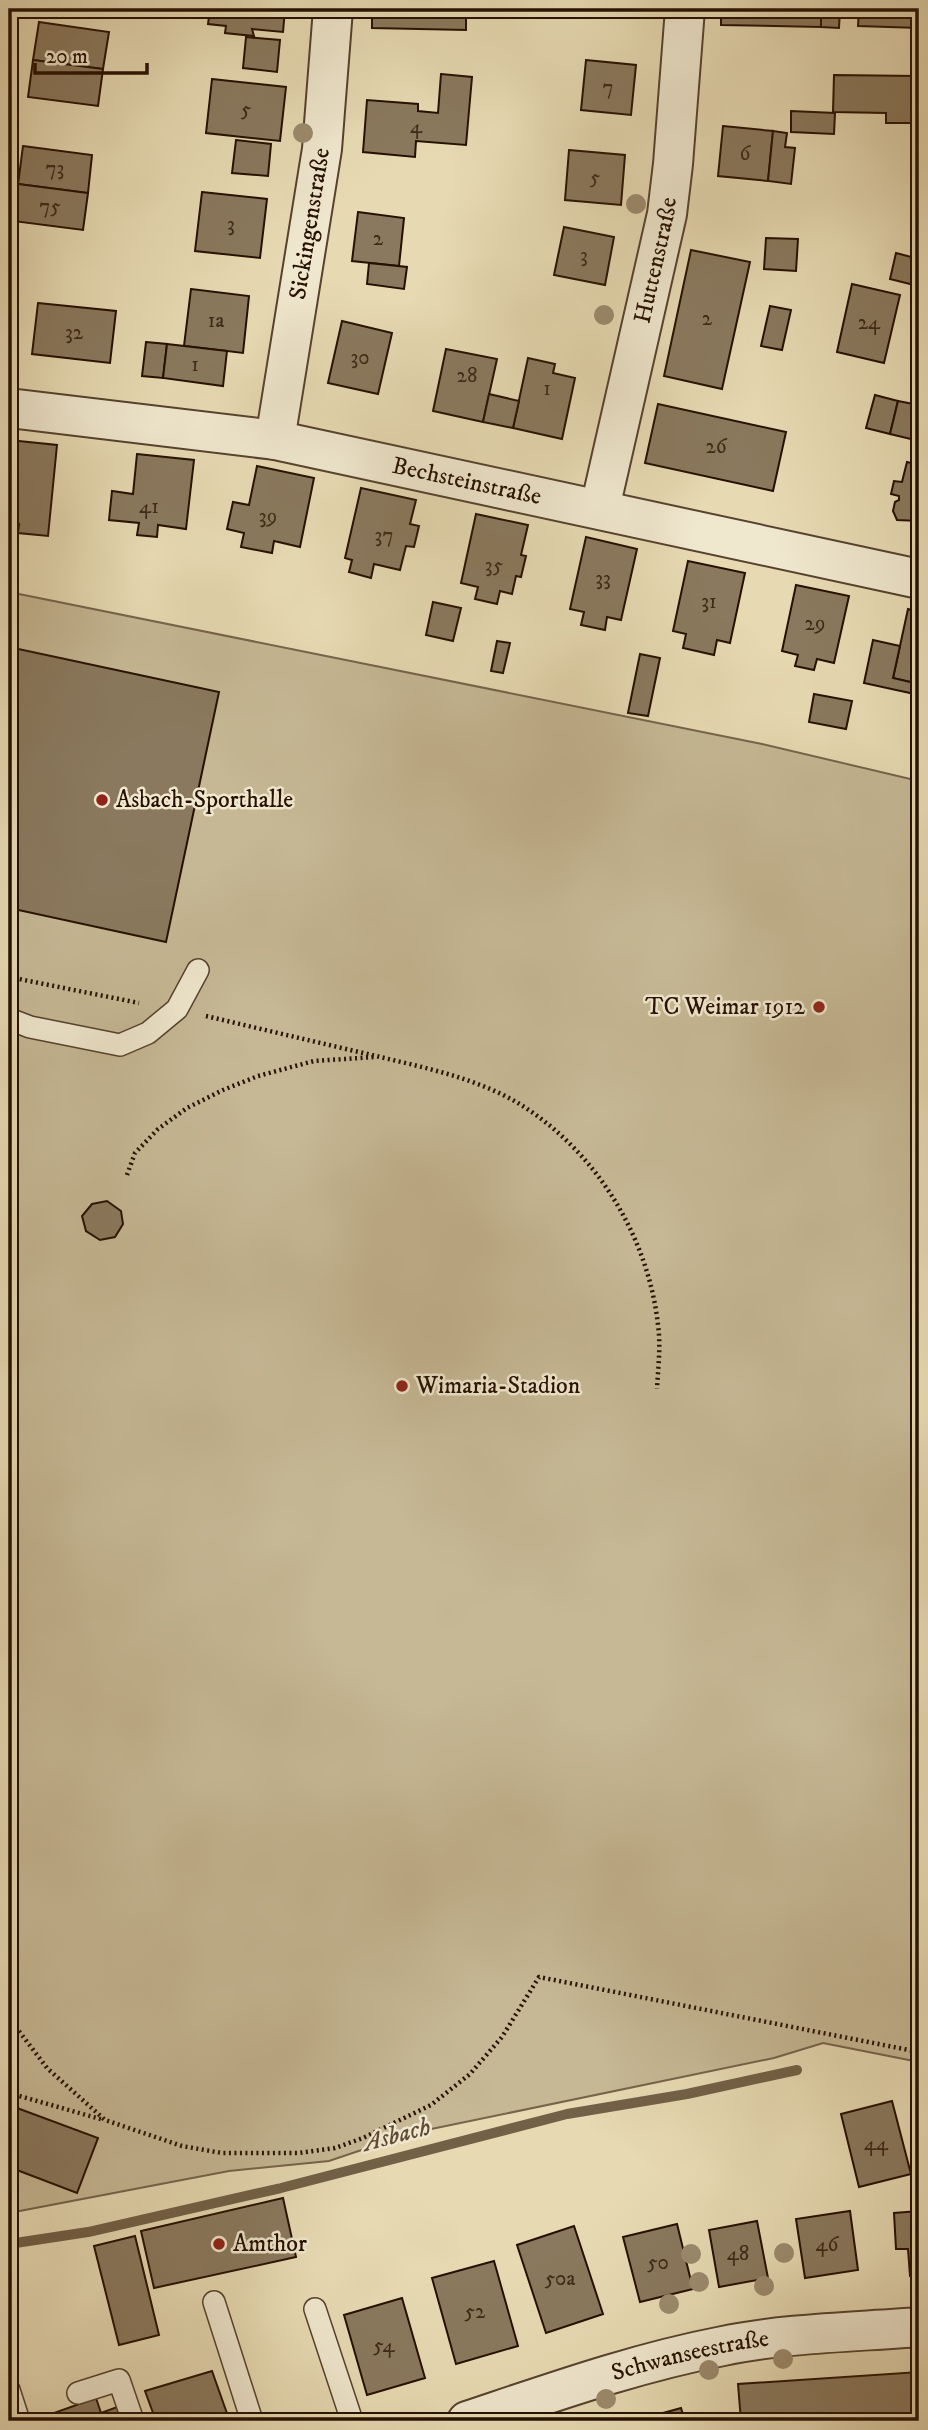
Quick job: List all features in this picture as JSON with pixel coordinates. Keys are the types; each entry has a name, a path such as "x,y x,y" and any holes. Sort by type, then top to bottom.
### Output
{"street":[{"name":"Sickingenstraße","path":"275,440 321,149 333,9"},
{"name":"Huttenstraße","path":"600,508 667,214 685,9"},
{"name":"Bechsteinstraße","path":"9,408 275,440 919,579"},
{"name":"Schwanseestraße","path":"467,2421 639,2366 725,2345 820,2334 919,2327"}],"lane":[{"path":"9,1019 30,1027 120,1045 148,1033 177,1009 198,970"},
{"path":"214,2302 252,2421"},
{"path":"315,2309 352,2421"},
{"path":"78,2393 119,2381 133,2421"},
{"path":"9,2390 19,2421"}],"path":[{"path":"333,1046 465,1080 516,1102 553,1128 585,1159 611,1193 631,1228 648,1277 659,1326 657,1389"},
{"path":"127,1175 135,1153 158,1129 187,1108 223,1090 258,1076 314,1061 380,1057"},
{"path":"9,2093 105,2120 182,2146 222,2153 298,2153 335,2148 390,2127 431,2105 470,2074 502,2037 539,1977 919,2052"},
{"path":"9,2018 47,2068 105,2120"}],"shaded area":[{"name":"Wimaria-Stadion","path":"9,592 762,744 919,781 919,2062 823,2043 774,2058 412,2133 329,2161 229,2171 9,2213"}],"building":[{"path":"210,9 285,9 283,32 252,29 254,36 225,33 226,26 208,24"},
{"path":"372,9 466,9 466,30 372,28"},
{"path":"573,9 641,9 641,17 573,15"},
{"path":"721,9 821,9 821,27 721,25"},
{"path":"821,9 840,9 839,28 821,27"},
{"path":"859,9 919,9 919,28 858,26"},
{"path":"39,22 109,32 103,69 33,60"},
{"path":"246,37 280,40 277,72 243,68"},
{"path":"33,60 103,69 98,106 28,97"},
{"path":"586,60 636,65 631,115 581,110"},
{"path":"441,74 472,77 466,145 416,141 415,157 363,152 367,100 418,104 418,111 438,113"},
{"path":"834,75 916,76 916,123 886,123 886,113 833,112"},
{"path":"212,79 286,87 280,141 206,133"},
{"path":"791,111 835,113 834,134 791,132"},
{"path":"723,126 773,131 768,181 718,176"},
{"path":"773,131 787,133 785,147 795,148 791,184 768,181"},
{"path":"236,140 271,144 268,176 232,173"},
{"path":"23,146 92,155 88,193 18,184"},
{"path":"569,150 625,155 621,205 565,200"},
{"path":"18,184 88,193 83,230 13,221"},
{"path":"202,192 267,199 260,258 195,251"},
{"path":"358,212 404,218 399,266 352,261"},
{"path":"564,227 614,237 605,285 554,275"},
{"path":"766,238 798,239 796,271 764,269"},
{"path":"691,250 750,262 722,389 664,376"},
{"path":"896,253 919,259 918,286 890,279"},
{"path":"369,263 407,267 404,289 367,284"},
{"path":"852,284 900,295 884,363 837,352"},
{"path":"191,289 249,296 243,353 184,346"},
{"path":"38,303 116,311 110,363 32,354"},
{"path":"770,306 791,310 782,350 761,346"},
{"path":"342,321 392,333 378,394 328,383"},
{"path":"9,322 16,323 12,361 9,361"},
{"path":"146,342 167,344 163,378 142,376"},
{"path":"167,344 227,351 223,386 163,378"},
{"path":"446,349 497,359 483,422 433,411"},
{"path":"528,358 555,364 553,373 575,378 562,439 513,428"},
{"path":"489,394 519,401 513,428 483,422"},
{"path":"875,395 898,401 890,434 866,428"},
{"path":"898,401 919,405 919,441 890,434"},
{"path":"658,404 786,432 773,491 645,463"},
{"path":"9,440 57,445 48,536 18,533 19,524 9,523"},
{"path":"137,454 194,460 186,529 158,525 157,537 137,535 139,523 109,520 112,491 133,494"},
{"path":"907,462 919,465 919,521 897,520 893,511 895,502 899,500 899,496 891,494 894,481 902,482"},
{"path":"257,466 314,478 300,547 274,541 272,553 241,547 244,533 227,529 233,502 249,505"},
{"path":"361,488 416,500 410,524 419,526 414,547 406,546 400,570 374,564 371,578 349,572 352,560 345,558"},
{"path":"476,514 528,525 521,555 526,556 521,577 516,576 512,594 500,591 497,604 475,599 478,587 461,583"},
{"path":"586,537 637,549 621,620 607,617 605,630 581,625 584,612 570,609"},
{"path":"688,561 745,573 730,643 717,640 714,655 683,648 686,634 673,631"},
{"path":"796,585 849,596 834,663 817,659 814,670 795,666 798,655 782,651"},
{"path":"433,602 461,608 453,641 426,635"},
{"path":"908,609 919,612 919,684 893,678"},
{"path":"873,640 900,646 893,678 919,684 919,695 864,683"},
{"path":"497,641 510,643 503,673 491,671"},
{"name":"Asbach-Sporthalle","path":"9,647 219,692 166,942 9,908"},
{"path":"640,654 660,658 648,716 628,713"},
{"path":"814,694 852,701 846,729 809,722"},
{"path":"107,1201 121,1211 123,1224 115,1237 100,1240 86,1231 82,1216 92,1204"},
{"path":"892,2101 911,2174 859,2187 841,2114"},
{"path":"9,2105 98,2138 77,2193 9,2167"},
{"name":"Amthor","path":"283,2198 296,2257 154,2288 141,2231"},
{"path":"850,2211 858,2270 805,2278 796,2219"},
{"path":"919,2211 919,2275 910,2276 908,2249 896,2249 894,2213"},
{"path":"757,2221 768,2278 719,2287 709,2230"},
{"path":"677,2224 693,2289 640,2302 623,2237"},
{"path":"574,2226 603,2314 546,2333 517,2245"},
{"path":"135,2236 159,2335 119,2345 94,2246"},
{"path":"494,2261 518,2346 456,2364 432,2278"},
{"path":"402,2298 425,2378 367,2395 344,2315"},
{"path":"212,2371 229,2419 235,2421 156,2421 145,2391"},
{"path":"919,2372 919,2421 741,2421 738,2384"},
{"path":"96,2398 101,2413 120,2406 125,2421 54,2421 51,2414"},
{"path":"681,2408 685,2421 634,2421"}],"waterway":[{"name":"Asbach","path":"9,2244 88,2232 281,2188 567,2114 687,2094 797,2070"}],"place":[{"name":"Asbach-Sporthalle","path":"102,800"},
{"name":"TC Weimar 1912","path":"819,1007"},
{"name":"Wimaria-Stadion","path":"402,1386"},
{"name":"Amthor","path":"219,2244"}]}
